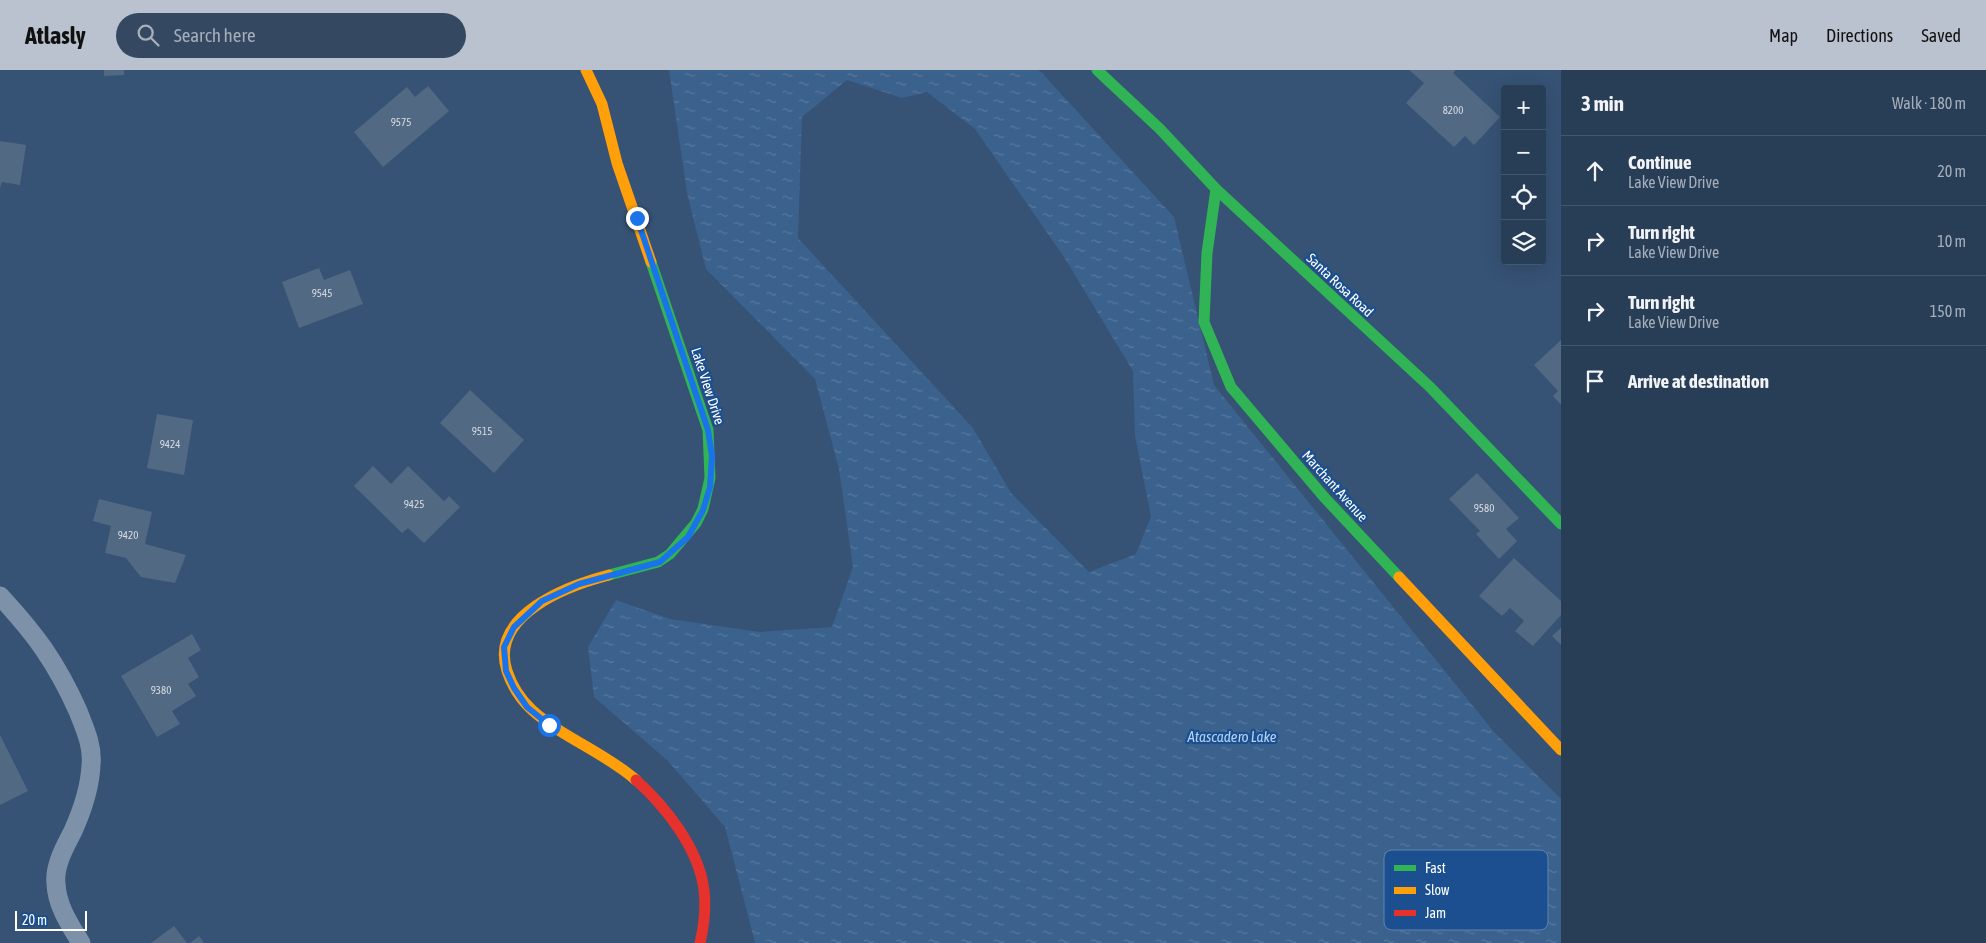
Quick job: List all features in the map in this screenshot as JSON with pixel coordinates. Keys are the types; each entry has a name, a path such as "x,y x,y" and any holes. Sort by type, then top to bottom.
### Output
{"street":[{"name":"Lake View Drive","path":"586,70 602,104 617,163 708,430 712,456 710,487 703,510 688,537 660,562 579,584 542,601 514,627 504,647 506,671 527,707 549,725 607,757 628,772 666,810 682,836 702,877 704,922 700,943"},
{"name":"Santa Rosa Road","path":"1097,70 1160,128 1216,189 1430,388 1561,524"},
{"name":"Marchant Avenue","path":"1216,189 1207,253 1204,322 1231,387 1324,497 1561,750"},
{"path":"0,596 26,624 63,676 90,745 91,766 83,806 63,850 56,884 61,907 81,943"}],"water":[{"name":"Atascadero Lake","path":"669,70 1038,70 1041,72 1174,217 1214,385 1494,732 1561,799 1561,943 755,943 725,827 668,761 594,697 588,647 616,600 670,619 760,632 832,627 853,567 839,469 815,379 706,269 687,193","holes":["847,80 902,98 927,92 975,129 1064,257 1133,371 1135,436 1151,516 1136,554 1089,572 1011,493 973,428 798,238 802,117"]}],"building":[{"path":"104,70 124,70 124,75 104,76"},
{"path":"1409,70 1456,70 1453,73 1500,117 1474,145 1465,136 1454,147 1406,103 1424,83"},
{"path":"428,86 449,111 383,167 354,132 407,87 415,97"},
{"path":"0,141 26,145 20,185 2,182 0,188"},
{"path":"319,268 324,280 350,270 363,304 299,328 282,282"},
{"path":"1561,340 1561,405 1553,396 1558,391 1534,365"},
{"path":"470,390 524,440 494,473 440,423"},
{"path":"157,414 193,420 184,475 147,468"},
{"path":"373,466 391,484 408,466 444,501 449,496 460,507 424,543 408,528 402,533 354,486"},
{"path":"1477,473 1519,518 1506,529 1517,541 1499,559 1476,534 1480,531 1449,499"},
{"path":"99,499 152,512 145,544 186,555 175,583 141,577 126,558 105,553 111,526 93,521"},
{"path":"1514,558 1561,601 1561,615 1533,646 1515,631 1524,621 1510,608 1502,616 1479,596"},
{"path":"1561,628 1561,645 1552,636"},
{"path":"192,634 201,650 188,658 199,677 188,684 196,696 172,711 180,724 157,737 121,676"},
{"path":"0,735 28,791 0,805"},
{"path":"174,926 187,943 151,943"},
{"path":"199,936 204,943 190,943"}],"traffic: fast":[{"path":"1097,70 1160,129 1216,189 1430,387 1561,524"},
{"path":"1216,189 1207,253 1204,322 1231,387 1324,497 1399,577"},
{"path":"609,575 658,562 670,554 696,523 703,509 710,478 708,430 651,262"}],"traffic: slow":[{"path":"586,70 602,104 617,163 651,262"},
{"path":"609,575 554,595 536,606 520,619 509,634 504,651 511,682 524,702 532,710 557,729 611,761 636,780"},
{"path":"1399,577 1561,750"}],"traffic: jam":[{"path":"636,780 669,816 688,844 695,859 701,875 705,896 703,930 700,943"}],"route":[{"path":"549,725 527,707 514,688 506,671 504,647 514,627 542,601 579,584 660,562 688,537 703,510 710,487 712,456 708,430 637,218"}]}
